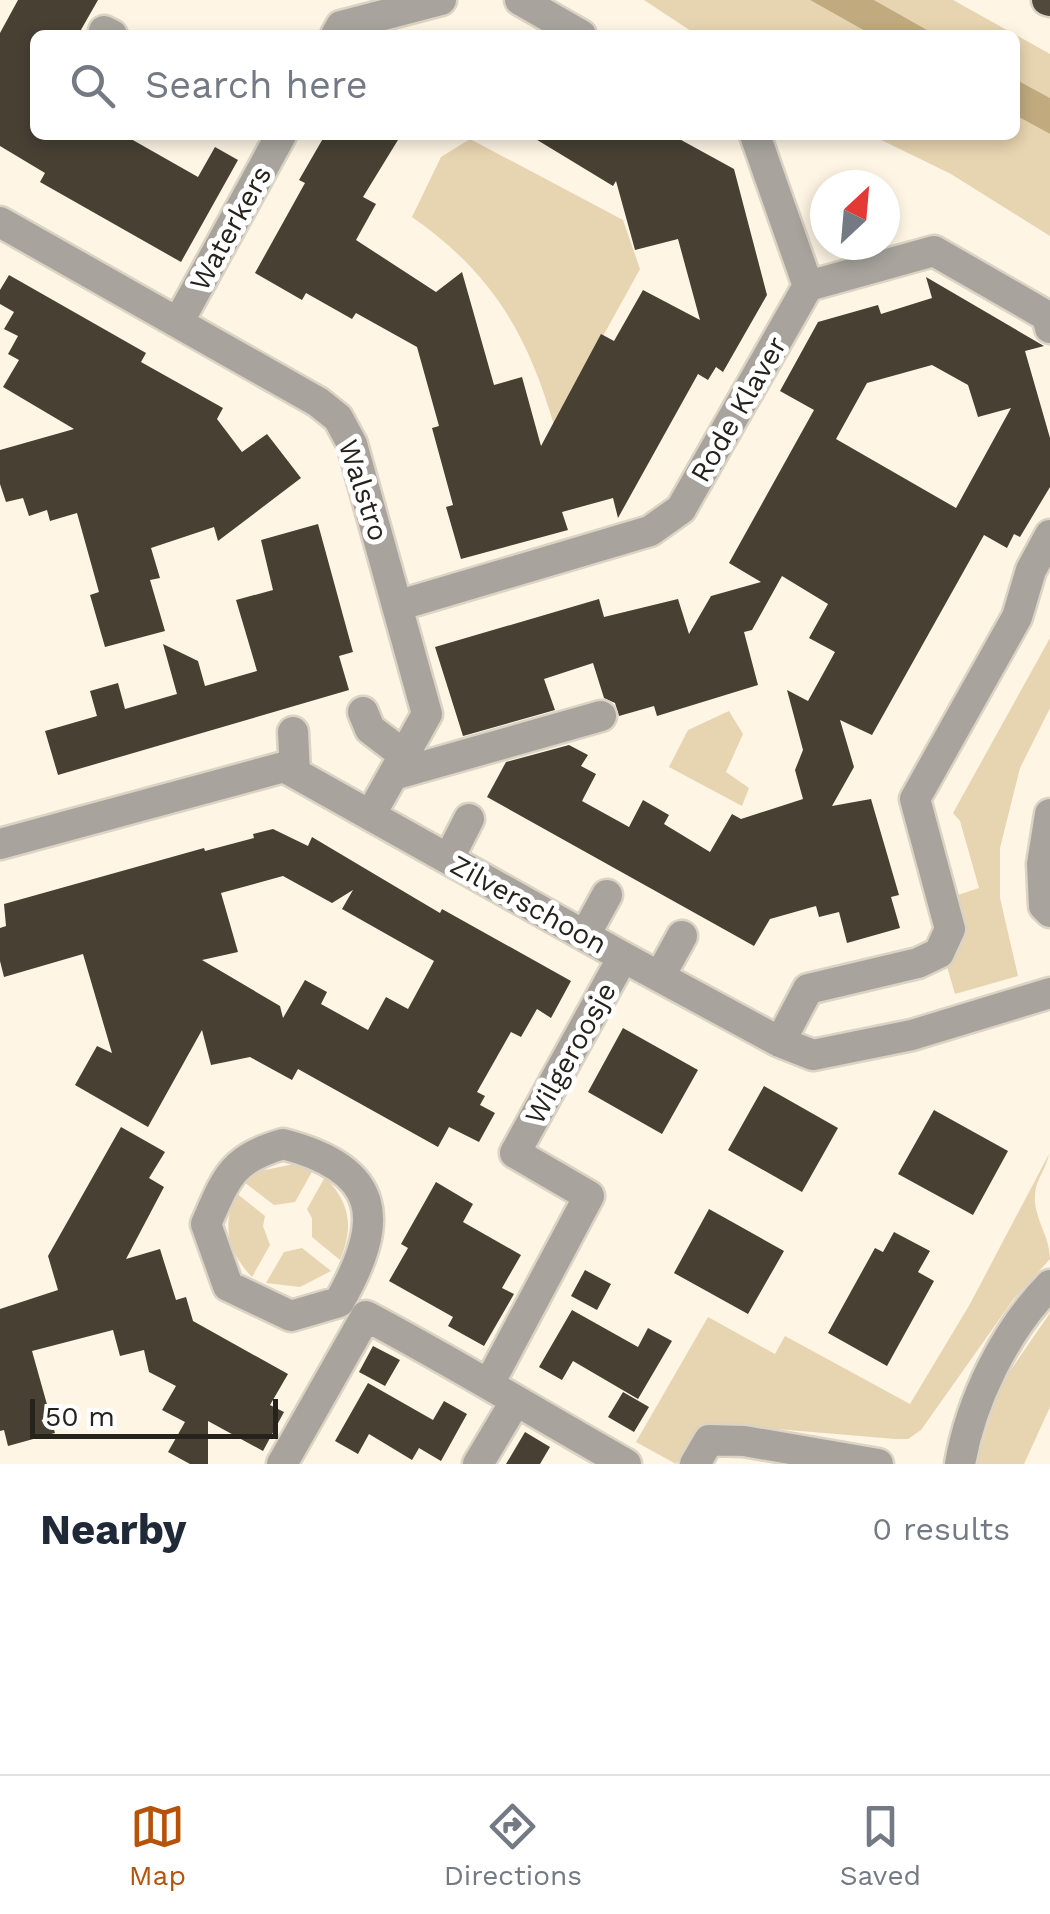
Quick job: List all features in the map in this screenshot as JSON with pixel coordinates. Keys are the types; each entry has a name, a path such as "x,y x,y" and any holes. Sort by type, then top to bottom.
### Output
{"street":[{"path":"339,30 341,26 441,0"},
{"path":"520,0 572,30"},
{"name":"Waterkers","path":"179,321 278,140"},
{"path":"757,140 808,286 934,251 1047,316 1050,328"},
{"name":"Walstro","path":"0,222 179,321 318,402 338,418 352,444 400,605 427,714 371,814"},
{"name":"Rode Klaver","path":"400,605 650,530 681,509 808,286"},
{"path":"780,1042 808,989 918,963 939,953 950,929 915,799 1017,617 1031,570 1050,535"},
{"path":"363,712 370,730 398,765 601,716"},
{"path":"2,834 284,768 294,773 293,732"},
{"name":"Zilverschoon","path":"294,773 371,814 396,844 449,858 780,1042 813,1055 842,1052 1050,993"},
{"path":"1050,814 1042,864 1044,906 1050,912"},
{"path":"449,858 469,819"},
{"path":"585,935 607,896"},
{"path":"660,976 682,936"},
{"name":"Wilgeroosje","path":"490,1382 589,1196 516,1153 623,957"},
{"path":"286,1463 353,1309 371,1222 366,1194 346,1168 314,1152 284,1144 249,1154 227,1176 206,1224 228,1286 291,1316 353,1309 490,1382 515,1402 626,1464"},
{"path":"960,1464 974,1409 991,1372 1029,1308 1050,1285"},
{"path":"478,1464 515,1402"},
{"path":"695,1464 709,1440 744,1441 878,1464"}],"shaded area":[{"path":"644,0 810,0 863,30 689,30"},
{"path":"810,0 874,0 927,30 863,30"},
{"path":"874,0 953,0 1007,30 927,30"},
{"path":"1020,37 1050,54 1050,98 1020,82"},
{"path":"1020,82 1050,98 1050,134 1020,118"},
{"path":"1020,118 1050,134 1050,236 951,174 881,140 1020,140"},
{"path":"472,140 623,220 640,269 554,425 532,362 503,307 464,260 412,217 441,157"},
{"path":"1050,638 1050,708 1020,768 1000,848 1000,898 1018,976 955,994 945,960 952,897 979,888 960,821 953,813"},
{"path":"729,711 743,734 726,772 749,788 742,806 669,767 688,730"},
{"path":"1049,1154 1035,1203 1050,1259 1013,1300 921,1430 908,1439 895,1439 706,1423 695,1431 676,1464 636,1442 708,1317 775,1354 785,1336 910,1404 970,1304"},
{"path":"294,1164 313,1170 295,1202 274,1205 244,1182 260,1171"},
{"path":"325,1177 340,1196 347,1216 347,1237 340,1260 312,1237 312,1218 307,1209"},
{"path":"236,1193 265,1216 263,1226 270,1245 252,1277 237,1258 229,1238 229,1216"},
{"path":"302,1248 331,1271 300,1287 266,1283 284,1252"},
{"path":"1050,1313 1050,1407 1024,1464 976,1464 999,1387"}],"building":[{"path":"18,0 98,0 81,30 30,30 30,140 133,140 198,177 215,147 238,160 181,262 40,182 45,173 0,146 0,33"},
{"path":"322,140 398,140 363,197 376,204 356,240 436,292 462,272 494,385 522,377 541,446 601,334 614,341 643,290 700,320 678,239 635,250 616,181 613,186 537,140 681,140 734,169 767,295 723,372 716,367 708,380 698,374 618,518 613,498 562,512 568,530 461,559 446,507 453,505 432,428 439,426 417,347 356,313 352,319 306,293 302,300 255,273 305,183 299,180"},
{"path":"9,275 146,353 141,362 223,408 217,419 242,452 267,434 301,478 218,541 214,527 151,548 160,578 150,580 165,631 105,647 90,595 99,592 77,513 50,521 47,510 29,516 23,498 6,502 0,484 0,450 74,429 3,387 19,360 8,354 18,336 4,329 14,312 0,304 0,290"},
{"path":"926,277 1044,346 1025,351 1050,438 1050,487 1020,537 1014,534 1007,548 984,535 872,735 840,720 854,767 832,806 871,799 899,895 891,897 900,928 847,943 839,912 819,917 816,906 770,919 754,946 487,797 506,762 569,745 588,755 581,766 596,774 582,801 629,827 643,800 669,815 664,824 710,852 732,814 741,819 803,799 795,770 803,750 787,690 808,701 835,652 809,638 828,604 782,576 752,630 744,632 758,685 657,716 654,706 619,716 615,703 604,698 593,663 544,679 555,710 463,736 435,647 599,599 604,617 678,599 689,634 711,596 761,582 729,563 814,410 780,391 818,322 878,305 881,314 932,298","holes":["932,365 968,385 978,417 1011,408 956,508 836,439 867,383"]},
{"path":"318,524 353,652 339,656 349,690 58,775 45,731 97,716 90,691 118,683 125,709 177,694 163,644 198,661 205,686 257,671 236,600 273,590 261,540"},
{"path":"273,829 308,846 312,837 440,913 442,909 571,981 551,1018 537,1009 521,1037 511,1032 477,1092 485,1096 480,1105 495,1113 479,1142 449,1127 438,1147 298,1069 292,1080 250,1057 211,1065 202,1030 148,1127 75,1085 97,1046 112,1053 83,954 4,977 0,928 6,926 4,904 204,848 205,851 254,838 253,834","holes":["283,876 332,903 353,890 342,909 434,961 408,1009 386,997 368,1030 321,1004 327,992 305,980 283,1018 280,1006 202,960 238,952 221,893"]},
{"path":"623,1028 698,1070 662,1134 588,1092"},
{"path":"764,1086 838,1128 802,1192 728,1150"},
{"path":"934,1110 1008,1151 973,1215 898,1174"},
{"path":"121,1127 165,1152 149,1178 164,1187 126,1259 160,1249 176,1300 186,1297 193,1321 288,1374 270,1405 284,1412 263,1451 208,1421 208,1464 190,1464 168,1452 185,1422 162,1410 176,1386 149,1372 144,1350 120,1356 113,1330 32,1351 55,1433 8,1446 4,1430 0,1431 0,1309 58,1290 48,1256"},
{"path":"436,1182 473,1204 463,1222 521,1255 502,1288 514,1294 484,1346 448,1326 453,1317 389,1281 408,1248 401,1244"},
{"path":"709,1209 784,1251 748,1314 674,1273"},
{"path":"894,1232 930,1251 918,1272 934,1281 887,1366 828,1333 875,1248 883,1252"},
{"path":"585,1270 611,1284 597,1310 571,1296"},
{"path":"572,1310 638,1347 648,1328 672,1341 638,1399 573,1361 562,1380 539,1367"},
{"path":"373,1346 400,1360 385,1386 359,1372"},
{"path":"368,1383 433,1420 444,1401 467,1414 441,1461 419,1448 412,1460 369,1434 358,1454 335,1441"},
{"path":"623,1392 649,1407 634,1432 608,1417"},
{"path":"525,1432 550,1447 540,1464 506,1464"}]}
